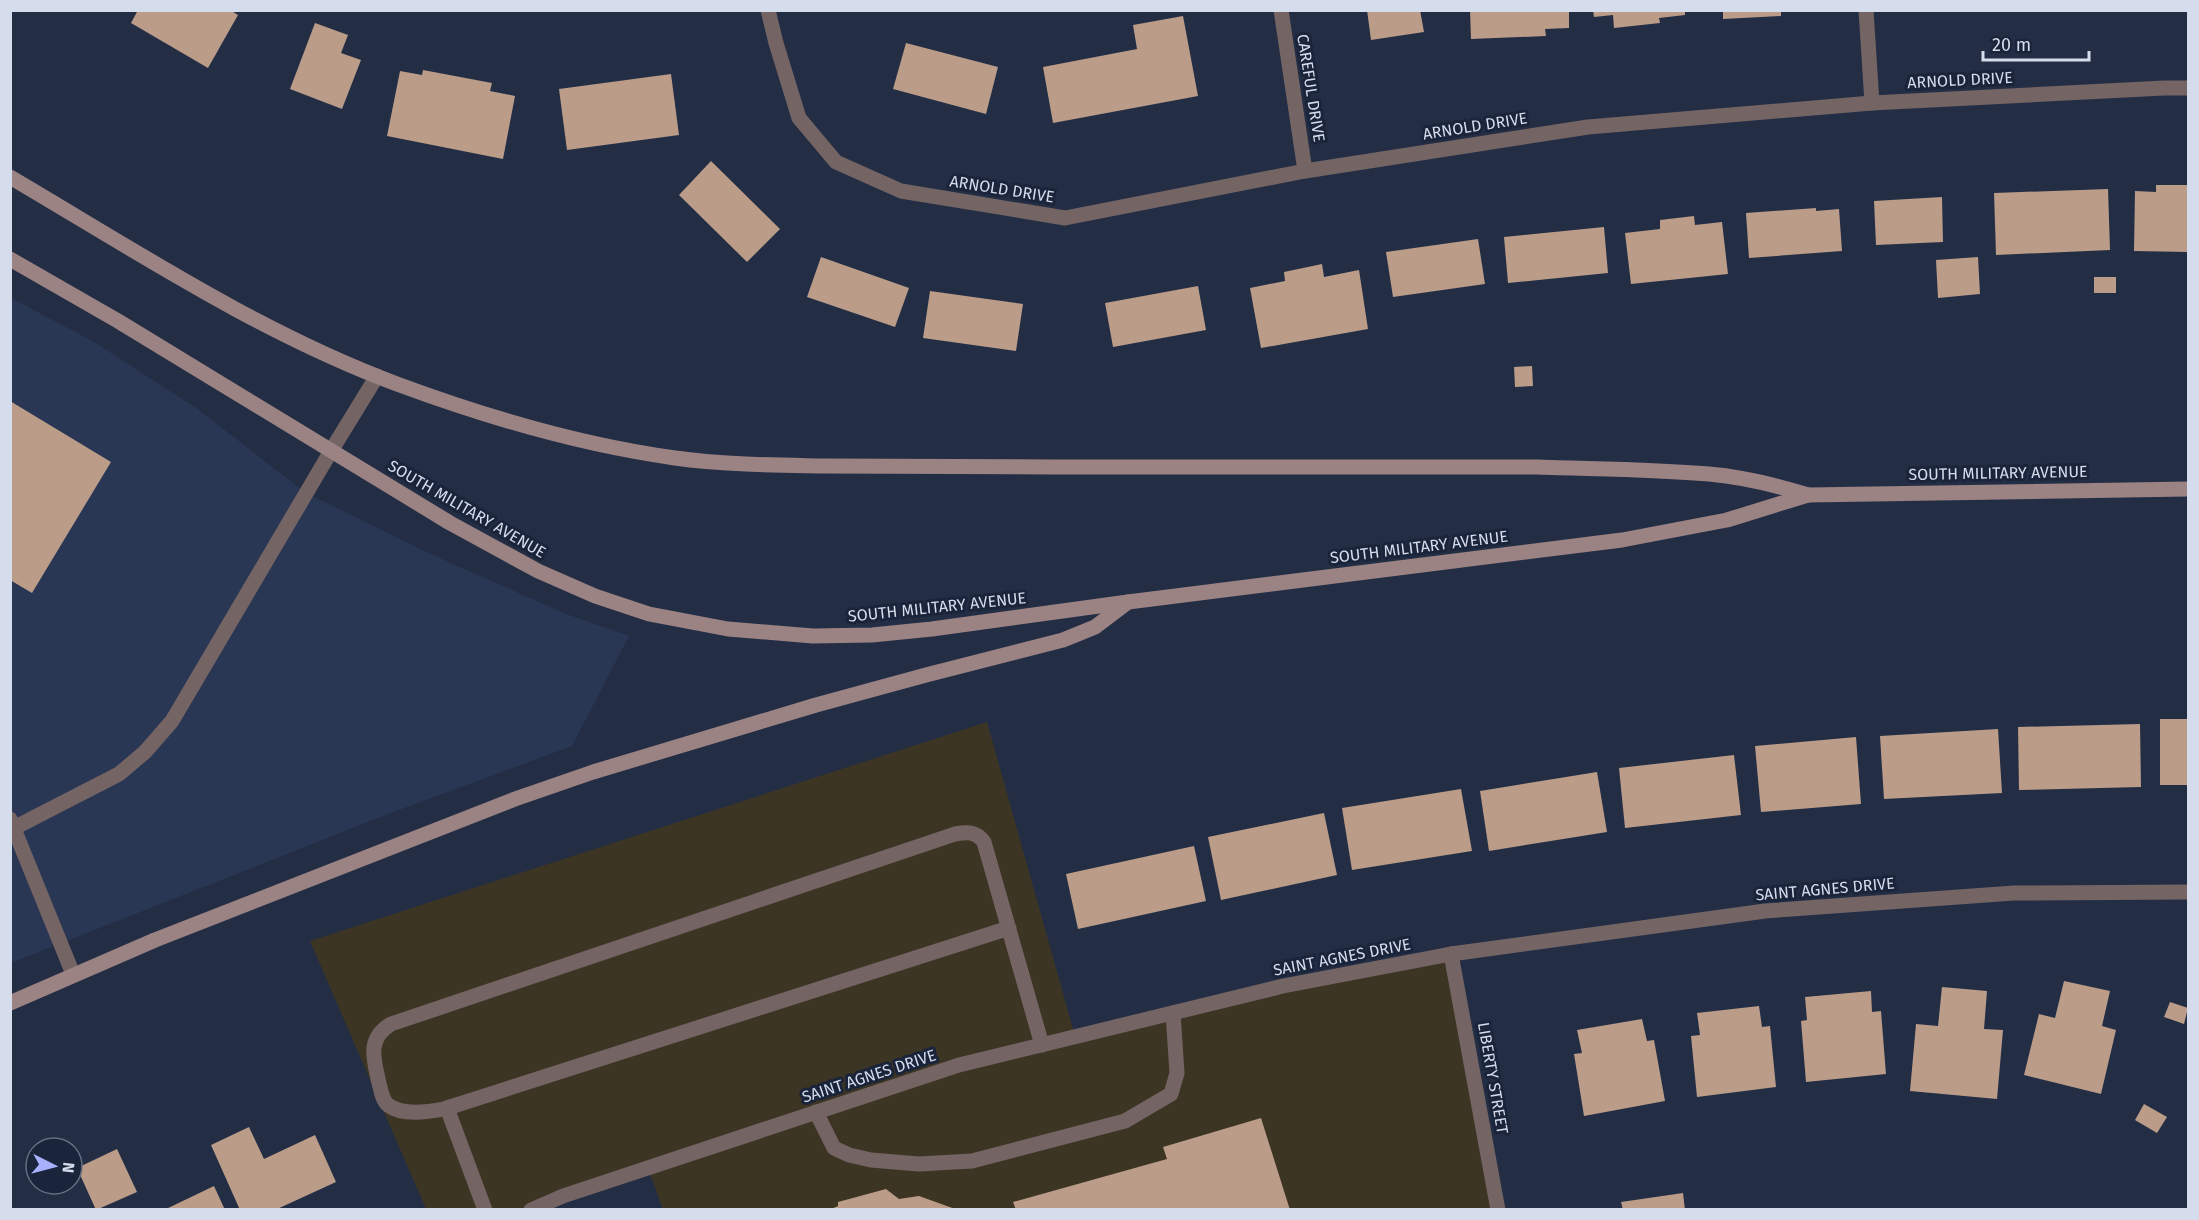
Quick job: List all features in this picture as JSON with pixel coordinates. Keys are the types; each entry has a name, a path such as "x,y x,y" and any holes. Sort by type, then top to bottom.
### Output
{"main road":[{"name":"SOUTH MILITARY AVENUE","path":"10,177 249,316 300,343 377,376 475,410 582,440 664,456 722,463 868,466 1559,468 1709,474 1764,482 1808,495 2188,489"},
{"name":"SOUTH MILITARY AVENUE","path":"10,259 118,321 450,524 556,579 595,596 649,614 700,626 784,635 872,635 943,627 1622,540 1727,520 1808,495"},
{"path":"10,1003 73,974 192,925 515,799 593,772 797,710 1063,640 1095,627 1128,602"}],"street":[{"name":"ARNOLD DRIVE","path":"768,10 799,118 836,162 901,191 1065,218 1305,171 1588,127 1872,103 2163,87 2188,88"},
{"name":"CAREFUL DRIVE","path":"1281,10 1305,171"},
{"path":"1866,10 1872,103"},
{"path":"73,974 12,825 119,774 145,752 172,721 377,376"},
{"path":"1009,928 447,1108 428,1112 398,1110 387,1104 382,1095 373,1056 381,1030 955,834 973,833 980,836 984,842 1009,928 1042,1045"},
{"name":"SAINT AGNES DRIVE","path":"531,1209 562,1196 959,1065 1283,986 1451,954 1765,911 2014,893 2188,892"},
{"name":"LIBERTY STREET","path":"1451,954 1498,1209"},
{"path":"816,1112 834,1148 849,1155 871,1160 919,1164 972,1161 1125,1121 1171,1094 1177,1072 1173,1013"},
{"path":"447,1108 485,1209"}],"shaded area":[{"path":"11,298 94,342 196,408 306,493 435,556 566,614 629,636 572,746 388,814 11,963"},
{"path":"987,722 1075,1036 1451,954 1498,1209 663,1210 648,1168 531,1209 426,1209 310,941"}],"building":[{"path":"138,10 230,10 238,15 208,68 131,23"},
{"path":"1367,10 1420,10 1424,32 1371,40"},
{"path":"1470,10 1569,10 1569,28 1545,29 1546,36 1471,39"},
{"path":"1593,10 1685,10 1685,15 1659,18 1660,23 1614,28 1613,15 1594,17"},
{"path":"1723,10 1781,10 1781,16 1723,19"},
{"path":"1183,16 1198,96 1053,123 1043,67 1137,49 1133,25"},
{"path":"315,23 348,35 341,53 361,60 342,109 290,89"},
{"path":"906,43 998,67 986,114 893,89"},
{"path":"423,70 492,83 490,91 515,96 503,159 387,136 400,71 422,75"},
{"path":"671,74 679,135 567,150 559,89"},
{"path":"711,161 780,229 747,262 679,195"},
{"path":"2156,185 2188,185 2188,252 2134,251 2135,191 2156,192"},
{"path":"2108,189 2110,250 1996,255 1994,193"},
{"path":"1942,197 1943,242 1876,245 1874,201"},
{"path":"1816,208 1816,211 1839,209 1842,251 1749,258 1746,213"},
{"path":"1694,216 1695,225 1722,222 1728,274 1631,284 1625,233 1660,229 1660,220"},
{"path":"1604,227 1608,273 1508,283 1504,237"},
{"path":"1478,239 1485,284 1393,297 1386,252"},
{"path":"821,257 909,288 895,327 807,297"},
{"path":"1978,257 1980,294 1938,298 1936,260"},
{"path":"1322,264 1324,277 1359,270 1368,329 1261,348 1250,288 1285,281 1284,272"},
{"path":"2094,277 2116,277 2116,293 2094,293"},
{"path":"1198,286 1206,330 1113,347 1105,303"},
{"path":"930,291 1023,304 1016,351 923,338"},
{"path":"1532,366 1533,386 1515,387 1514,367"},
{"path":"10,401 111,462 32,593 10,580 12,561 10,560"},
{"path":"2160,719 2188,719 2188,785 2160,785"},
{"path":"2140,724 2141,787 2019,790 2018,727"},
{"path":"1998,729 2002,793 1884,799 1880,736"},
{"path":"1856,737 1861,804 1761,812 1755,746"},
{"path":"1734,755 1741,815 1625,828 1619,768"},
{"path":"1597,772 1607,832 1489,851 1480,791"},
{"path":"1461,789 1472,851 1352,870 1342,808"},
{"path":"1324,813 1337,875 1221,900 1208,837"},
{"path":"1194,846 1206,901 1078,929 1066,874"},
{"path":"2064,981 2110,991 2102,1026 2116,1030 2101,1094 2024,1075 2039,1014 2055,1018"},
{"path":"1942,987 1987,991 1984,1029 2003,1030 1997,1099 1910,1091 1916,1024 1938,1026"},
{"path":"1871,991 1872,1012 1881,1011 1886,1074 1806,1082 1801,1021 1807,1020 1805,997"},
{"path":"2170,1002 2188,1008 2184,1024 2164,1017"},
{"path":"1759,1006 1762,1027 1770,1026 1776,1087 1697,1097 1691,1036 1700,1035 1697,1013"},
{"path":"1642,1019 1647,1041 1654,1040 1665,1101 1584,1116 1574,1054 1582,1053 1577,1030"},
{"path":"2144,1104 2167,1117 2157,1133 2135,1120"},
{"path":"1261,1118 1290,1210 1016,1210 1013,1202 1167,1159 1163,1147"},
{"path":"249,1127 264,1159 315,1135 336,1182 275,1210 240,1210 211,1145"},
{"path":"117,1149 137,1192 96,1210 84,1183 84,1165"},
{"path":"214,1186 225,1210 164,1210"},
{"path":"886,1189 899,1199 919,1196 958,1210 829,1210 838,1206 838,1202"},
{"path":"1683,1193 1685,1210 1623,1210 1621,1202"}]}
